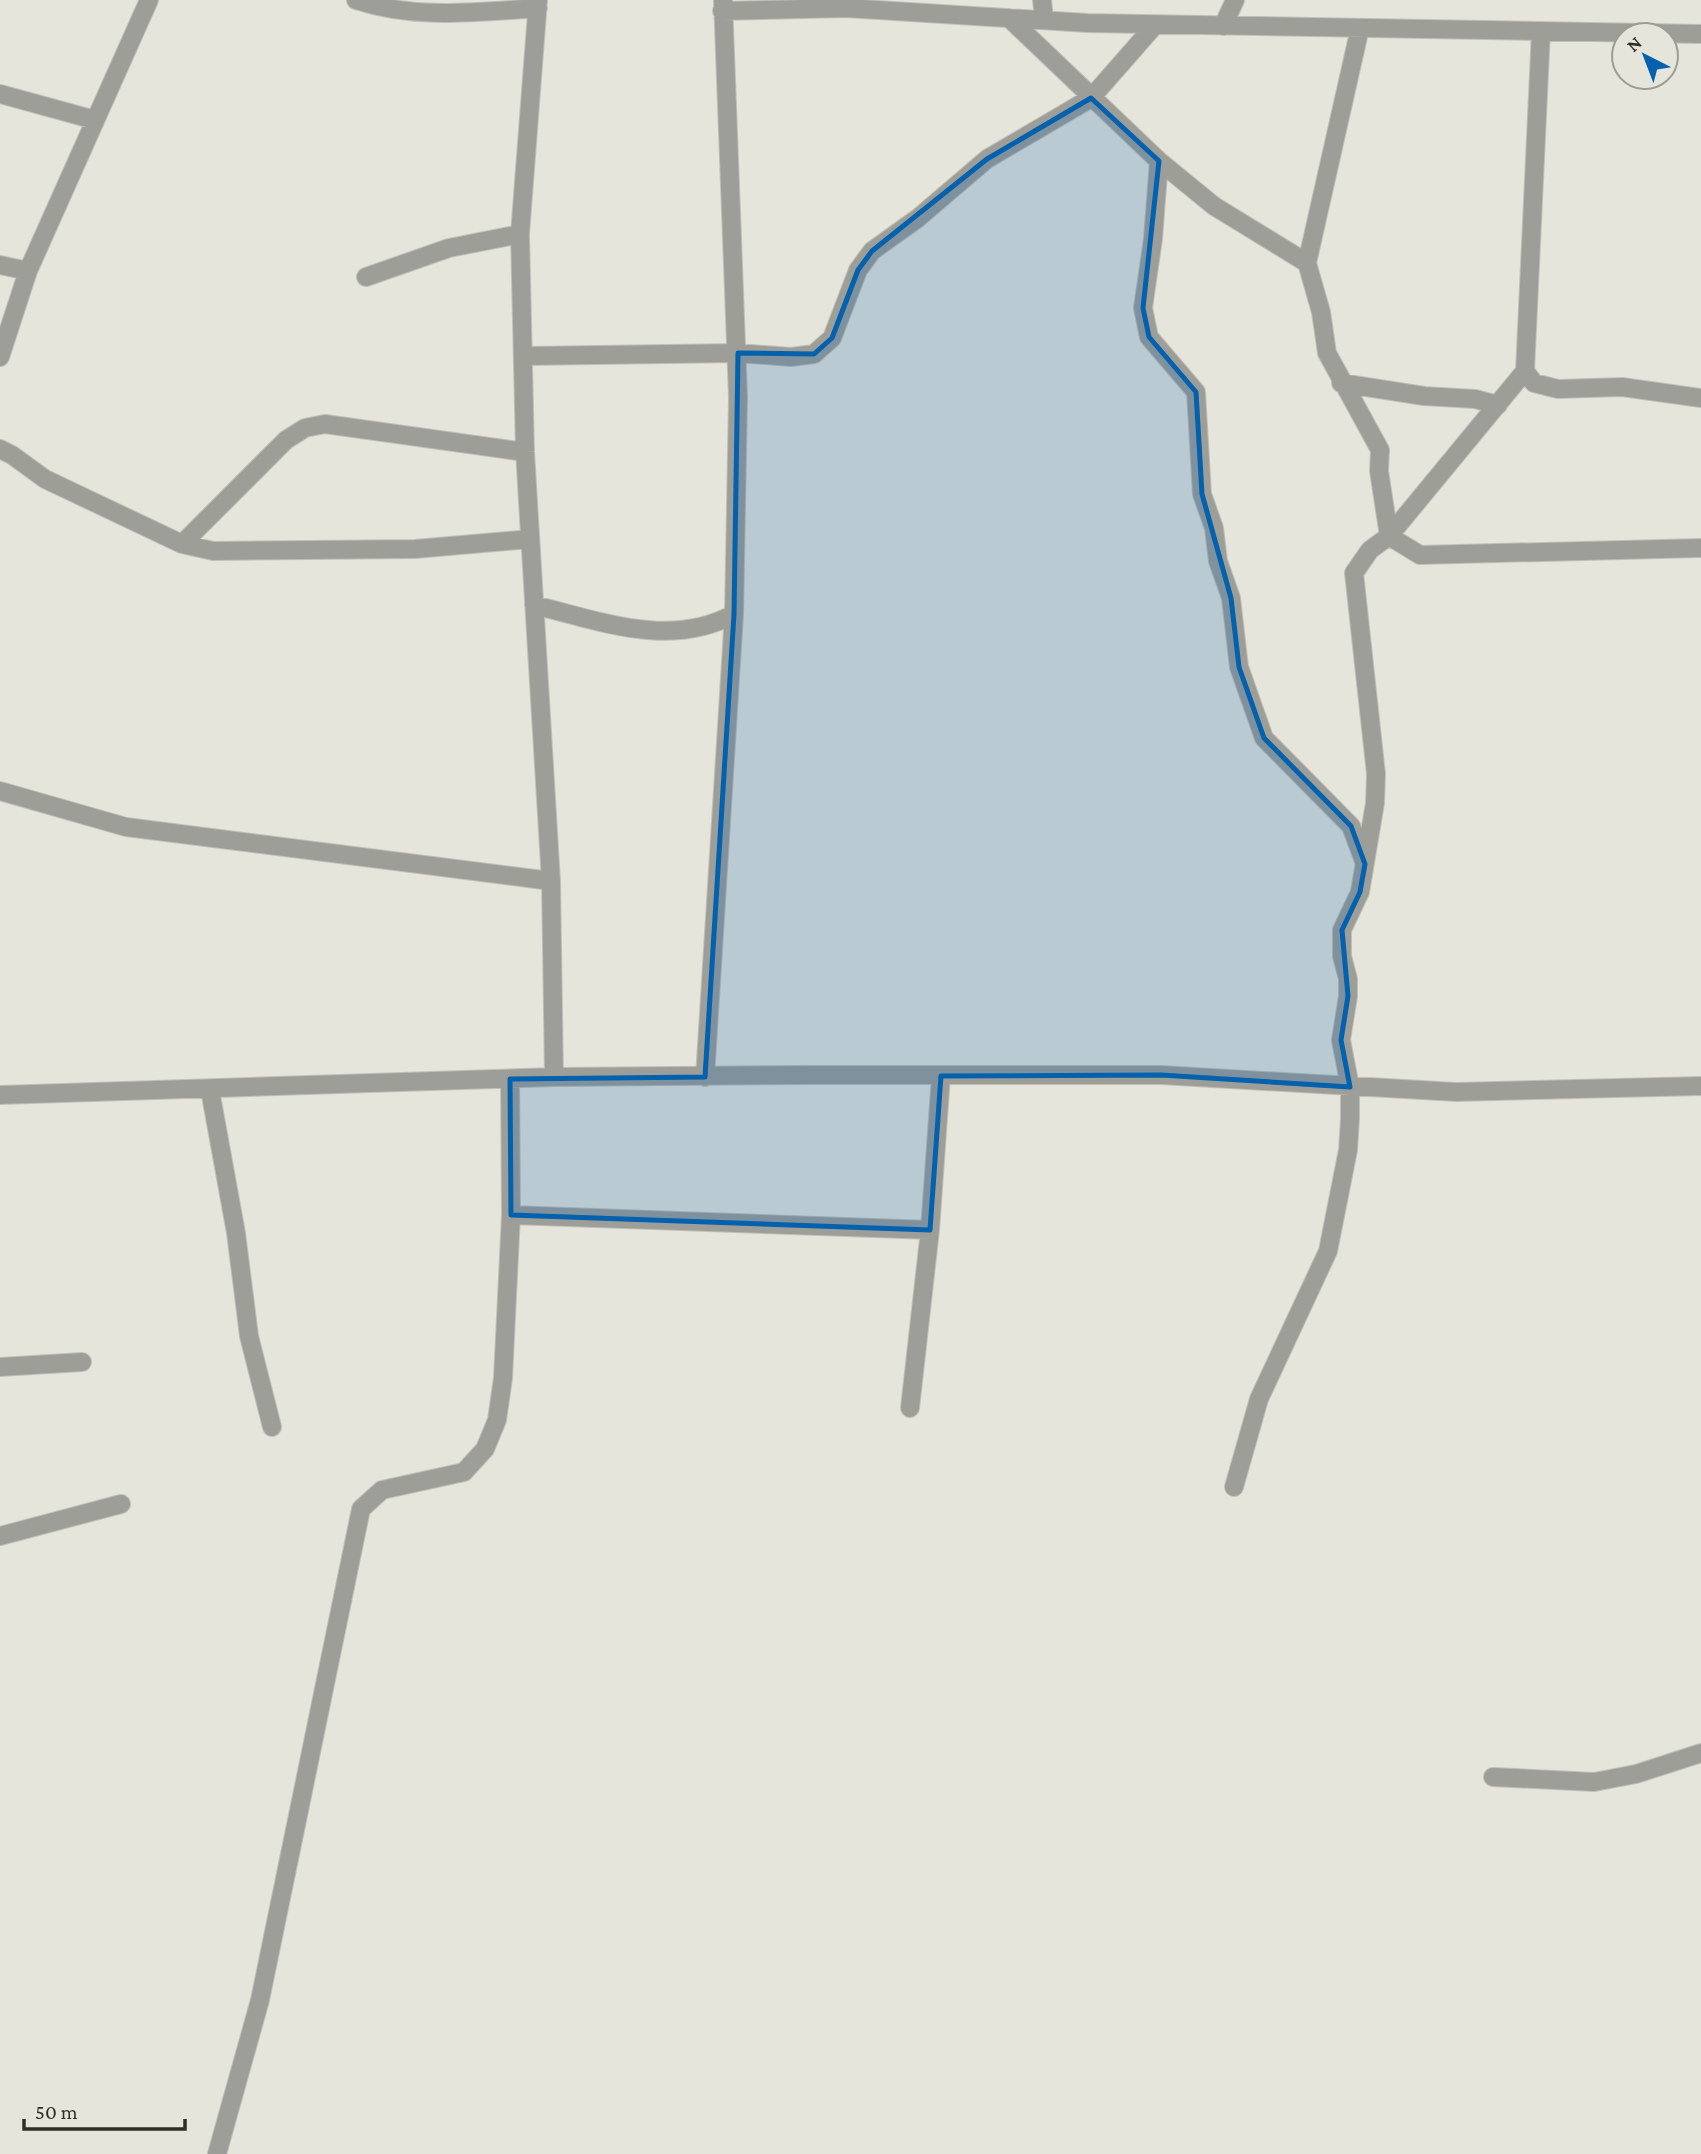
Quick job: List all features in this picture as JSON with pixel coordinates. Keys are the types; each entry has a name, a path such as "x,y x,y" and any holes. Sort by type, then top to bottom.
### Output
{"street":[{"path":"0,358 28,271 149,0"},
{"path":"356,0 389,10 425,15 538,4 520,234 525,356 525,452 551,881 554,1077"},
{"path":"824,0 846,8"},
{"path":"1042,0 1044,18"},
{"path":"1223,26 1235,0"},
{"path":"705,1077 734,614 738,353 722,5 846,8 1044,18 1087,23 1699,32"},
{"path":"1009,18 1159,161 1214,206 1307,263"},
{"path":"525,356 738,353 791,357 814,354 832,338 858,270 872,251 918,218 987,159 1091,98 1155,24"},
{"path":"1360,28 1307,263 1321,312 1327,353 1380,450 1379,471 1389,536 1420,555 1701,548"},
{"path":"1234,1486 1259,1399 1328,1251 1348,1150 1350,1087 1341,1040 1348,979 1342,956 1342,930 1360,892 1375,803 1376,774 1354,573 1370,550 1389,536 1525,371 1541,31"},
{"path":"0,94 95,121"},
{"path":"1159,161 1153,239 1143,308 1149,337 1196,393 1202,494 1214,528 1218,561 1231,598 1239,667 1264,738 1351,826 1365,864"},
{"path":"366,277 449,248 520,234"},
{"path":"0,265 28,271"},
{"path":"1525,371 1534,383 1558,389 1622,387 1701,398"},
{"path":"1341,383 1410,395 1475,398 1498,405"},
{"path":"182,544 286,440 305,428 325,424 525,452"},
{"path":"0,449 12,454 45,479 182,544 213,551 415,549 530,539"},
{"path":"534,605 634,630 674,632 706,628 734,614"},
{"path":"0,791 126,827 551,881"},
{"path":"0,1095 554,1077 1161,1074 1456,1092 1701,1086"},
{"path":"910,1408 930,1230 941,1076"},
{"path":"216,2154 260,2000 360,1508 382,1490 464,1472 485,1449 497,1420 503,1378 511,1215 510,1079"},
{"path":"210,1090 236,1233 249,1336 272,1427"},
{"path":"511,1215 930,1230"},
{"path":"0,1367 82,1362"},
{"path":"0,1536 121,1504"},
{"path":"1493,1777 1594,1782 1636,1774 1701,1752"}],"highlighted area":[{"path":"1091,98 1159,161 1143,308 1149,337 1196,392 1202,494 1231,598 1239,667 1264,738 1351,826 1365,864 1360,892 1342,930 1348,996 1341,1040 1350,1087 1161,1075 941,1076 930,1230 511,1215 510,1079 705,1077 734,614 738,353 814,354 832,338 858,270 872,251 987,159"}]}
